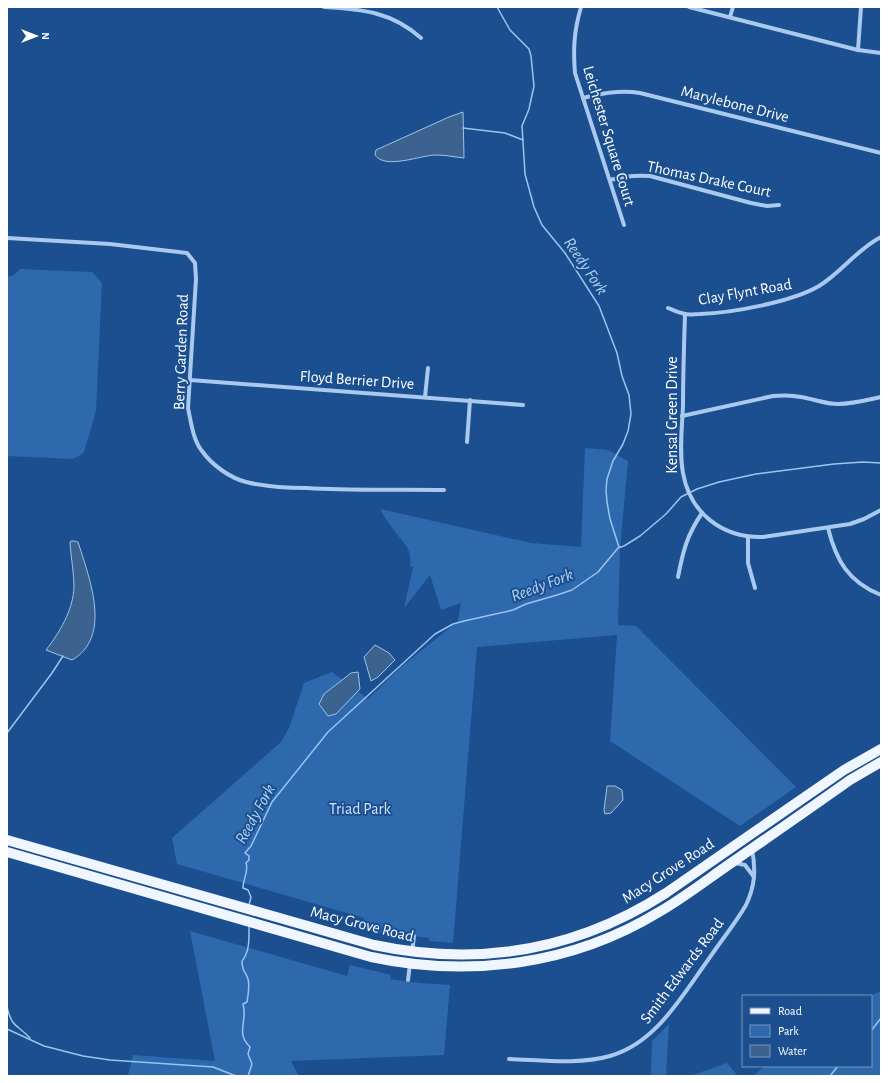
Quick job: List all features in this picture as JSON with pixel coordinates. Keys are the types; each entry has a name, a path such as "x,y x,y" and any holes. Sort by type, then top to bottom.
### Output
{"main road":[{"name":"Macy Grove Road","path":"7,840 374,945 412,952 453,955 496,954 526,950 585,934 612,923 653,902 844,770 881,749"},
{"name":"Macy Grove Road","path":"7,852 371,957 410,964 453,967 483,967 543,959 573,951 632,927 673,903 850,780 881,762"},
{"path":"673,903 734,854 737,850 737,844"},
{"path":"312,940 401,957 408,956 412,952"},
{"path":"410,964 418,959 452,960 496,954"}],"street":[{"path":"324,7 374,12 408,27 421,38"},
{"name":"Leichester Square Court","path":"581,7 575,31 573,51 575,73 624,225"},
{"path":"689,7 858,50 881,54"},
{"path":"730,17 733,7"},
{"path":"858,50 860,7"},
{"name":"Marylebone Drive","path":"583,98 609,92 622,91 640,93 881,153"},
{"name":"Thomas Drake Court","path":"610,180 623,176 650,176 751,203 767,206 779,205"},
{"name":"Clay Flynt Road","path":"668,308 685,314 713,314 781,300 807,292 827,281 861,250 881,237"},
{"name":"Berry Garden Road","path":"7,238 118,245 187,253 195,263 196,279 188,408 191,425 201,450 211,461 233,477 246,482 279,487 344,490 444,490"},
{"name":"Kensal Green Drive","path":"685,314 681,462 689,492 693,501 702,512 724,530 748,537 763,537 850,524 864,519 881,510"},
{"path":"425,397 428,368"},
{"name":"Floyd Berrier Drive","path":"190,380 523,405"},
{"path":"682,416 773,396 800,396 837,404 851,403 881,397"},
{"path":"467,442 470,400"},
{"path":"678,577 687,539 693,525 702,512"},
{"path":"828,528 833,545 845,569 857,582 871,591 881,595"},
{"path":"748,537 748,563 756,588"},
{"name":"Smith Edwards Road","path":"509,1059 564,1060 600,1058 629,1049 645,1038 679,1000 742,912 749,898 756,870 752,848"},
{"path":"732,862 745,865 754,877"},
{"path":"412,952 414,936"},
{"path":"408,980 410,964"}],"green space":[{"path":"20,269 92,272 102,283 96,411 84,452 72,459 7,456 7,277 14,275"},
{"name":"Triad Park","path":"585,448 608,450 628,461 620,549 618,625 636,626 796,787 740,826 610,741 617,635 477,647 453,943 429,941 429,938 398,934 397,937 361,929 364,918 177,864 172,838 281,742 289,728 304,683 332,672 368,699 401,667 458,621 461,603 441,610 430,575 404,608 413,567 410,566 410,554 380,509 531,543 581,547"},
{"path":"190,931 347,976 350,965 391,975 390,979 450,985 444,1055 291,1061 299,1076 128,1076 133,1055 215,1061"},
{"path":"881,991 881,1076 753,1076 764,1067 872,1067 872,996"},
{"path":"669,1024 666,1076 651,1076 652,1041"},
{"path":"727,1063 738,1076 690,1076"}],"water":[{"path":"463,112 464,158 436,155 395,162 380,159 375,155 376,150"},
{"path":"71,541 78,542 88,574 95,607 95,623 92,637 84,650 72,660 46,650 65,620 73,596 74,576"},
{"path":"375,645 389,653 395,660 378,677 371,681 364,657"},
{"path":"358,672 360,689 336,714 328,716 319,704 324,694 351,673"},
{"path":"607,786 615,786 622,790 623,800 611,813 605,814 604,810"}],"waterway":[{"name":"Reedy Fork","path":"497,7 510,30 529,49 531,56 534,86 529,109 522,126 525,174 534,207 542,225 565,253 599,306 617,353 622,376 629,395 631,414 628,431 623,444 613,461 607,479 606,490 610,519 619,547"},
{"path":"463,128 505,133 523,140"},
{"name":"Reedy Fork","path":"249,905 251,897 248,890 243,888 247,869 246,863 249,860 249,856 245,853 251,846 272,802 328,732 435,634 453,624 513,610 526,604 572,590 598,572 618,548 640,536 666,514 681,497 697,489 719,482 756,474 834,464 863,462 881,463"},
{"path":"7,733 63,656"},
{"name":"Reedy Fork","path":"248,1076 252,1064 248,1054 250,1047 243,1037 243,1004 247,1002 249,985 242,961 248,949 249,926"},
{"path":"7,1007 13,1022 30,1038"},
{"path":"872,1030 881,1018"},
{"path":"7,1029 44,1046 83,1056 110,1060 213,1067 236,1076"},
{"path":"830,1076 837,1067"}]}
